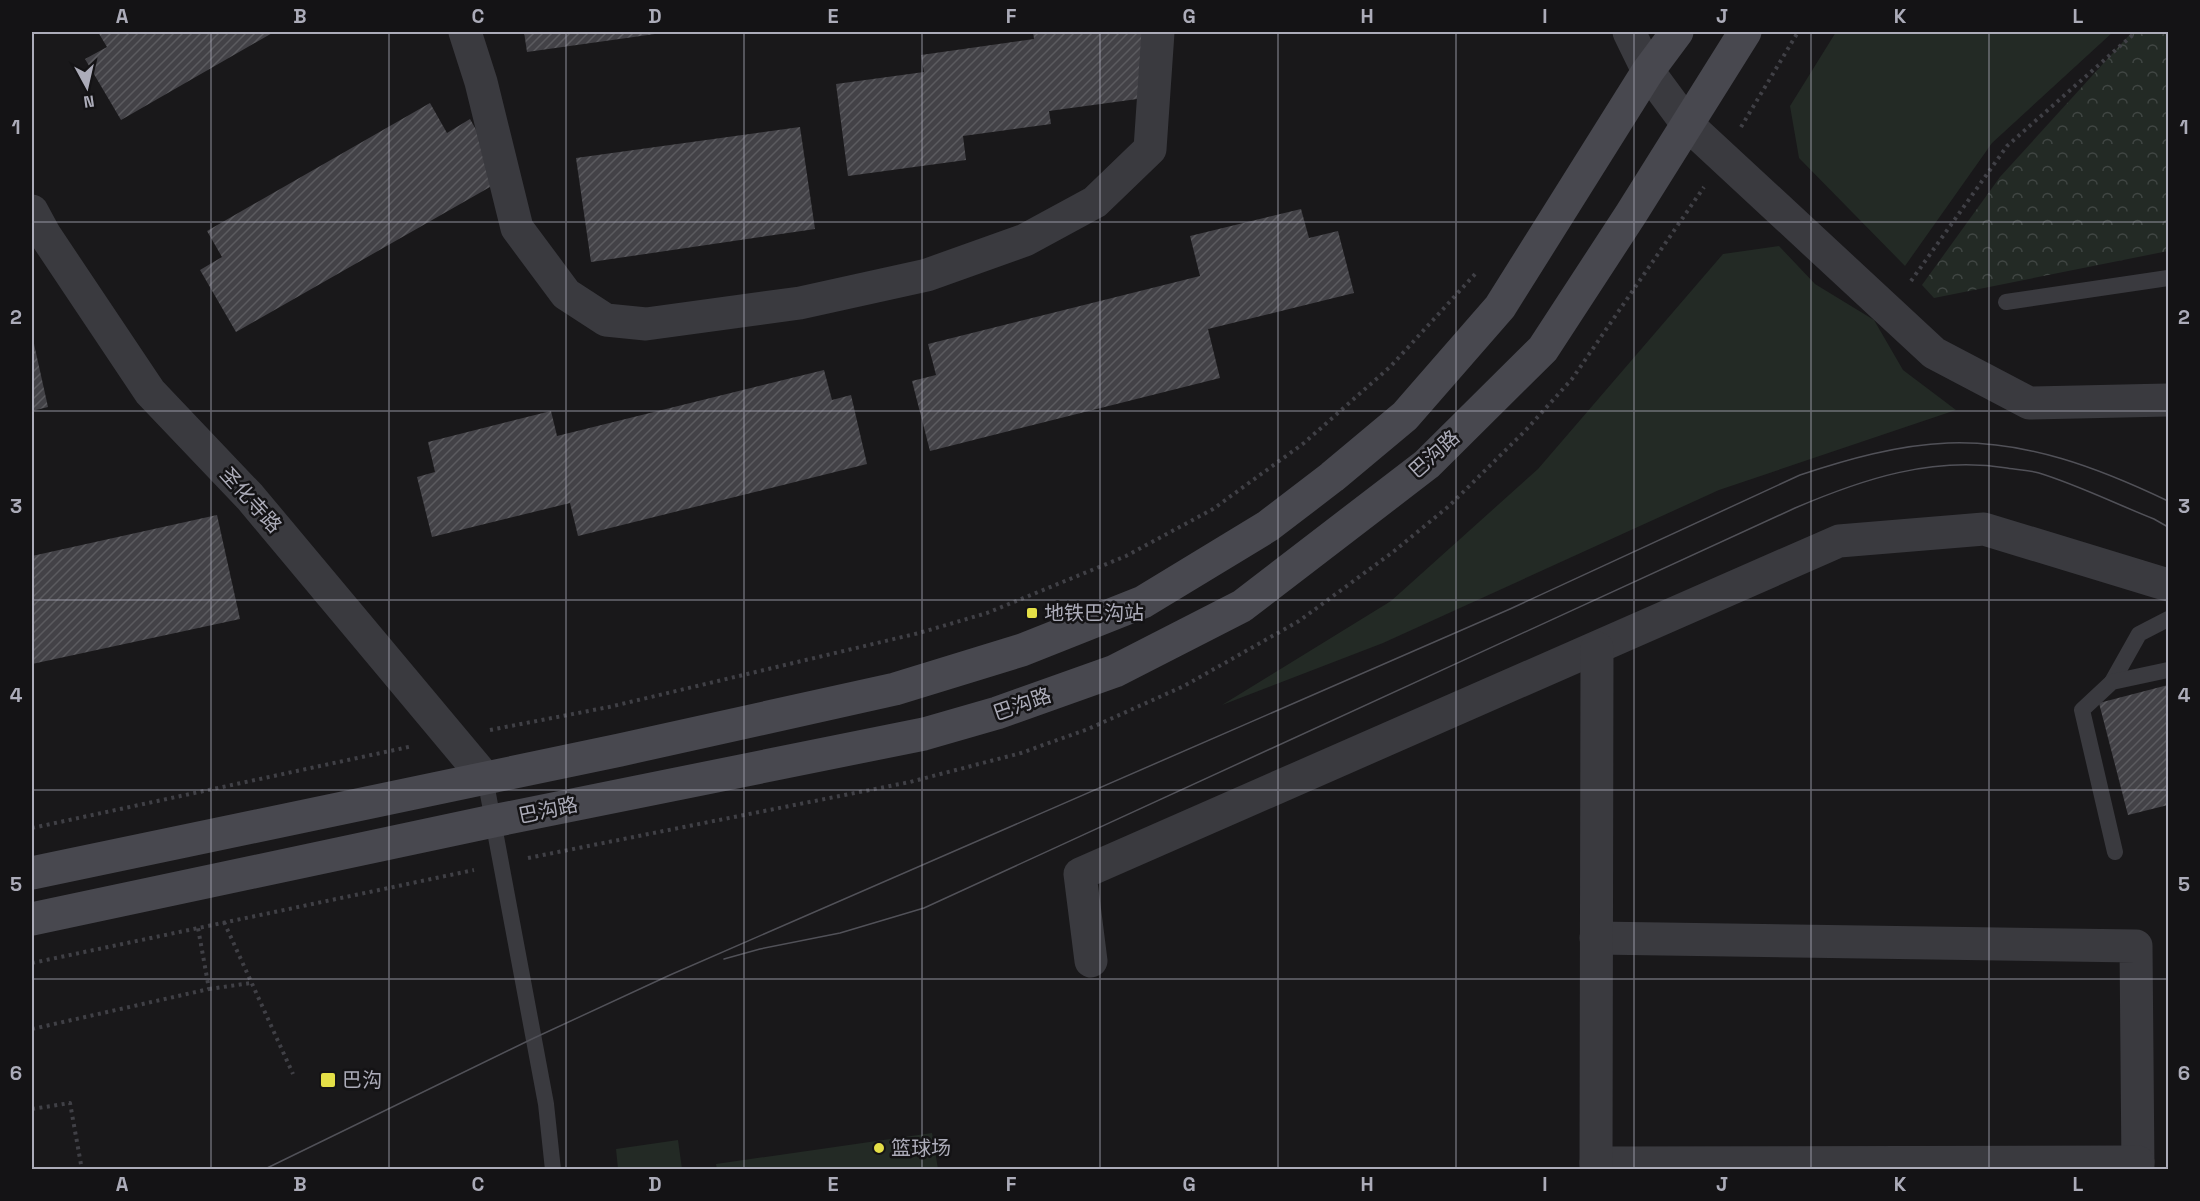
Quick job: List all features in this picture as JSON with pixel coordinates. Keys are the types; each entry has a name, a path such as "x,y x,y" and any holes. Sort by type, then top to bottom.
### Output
{"main road":[{"path":"32,873 485,778 895,688 1022,650 1143,602 1268,526 1332,477 1405,416 1500,307 1648,70 1677,32"},
{"name":"巴沟路","path":"32,919 493,821 935,731 997,713 1115,671 1242,606 1427,464 1543,349 1745,32"}],"street":[{"path":"465,32 481,82 517,228 566,294 606,320 646,324 800,303 927,275 1024,240 1095,201 1150,149 1158,32"},
{"path":"1629,32 1648,70 1688,124 1934,353 2029,403 2169,400"},
{"name":"圣化寺路","path":"32,211 45,236 150,392 250,497 485,778"},
{"path":"1091,961 1080,874 1839,541 1984,529 2169,585"},
{"path":"1596,938 2136,946 2138,1166 1596,1166 1596,938 1598,648"}],"lane":[{"path":"2006,302 2169,278"},
{"path":"2115,852 2082,710 2112,682 2139,634 2169,619"},
{"path":"2112,682 2169,670"},
{"path":"485,778 546,1104 553,1170"}],"path":[{"path":"1890,311 2007,146 2136,32"},
{"path":"32,828 452,738 609,707 899,639 987,613 1126,556 1213,509 1304,443 1391,366 1477,271"},
{"path":"224,922 293,1074"},
{"path":"198,928 209,989"},
{"path":"32,1029 209,989 251,983"},
{"path":"32,1109 70,1103 82,1170"}],"green space":[{"path":"1836,32 2113,32 1992,143 1905,266 1799,158 1790,106"},
{"path":"2132,32 2168,32 2168,251 1934,298 1922,285 2000,177"},
{"path":"1779,246 1815,284 1874,320 1903,370 1956,410 1719,490 1383,643 1222,705 1391,601 1538,469 1723,254"},
{"name":"篮球场","path":"932,1133 938,1169 717,1169 716,1164"},
{"path":"678,1140 682,1169 618,1169 616,1149"}],"building":[{"path":"98,32 274,32 121,120 85,59 107,47"},
{"path":"524,32 662,32 662,33 527,52"},
{"path":"1033,32 1143,32 1152,97 1049,111 1051,124 963,136 966,160 848,176 836,84 924,72 921,55 1034,39"},
{"path":"430,103 447,133 470,119 504,179 236,332 200,270 222,257 207,231"},
{"path":"800,127 815,229 591,262 576,158"},
{"path":"1301,209 1309,238 1338,231 1354,293 1208,329 1220,378 930,451 912,381 936,375 928,344 1200,276 1190,236"},
{"path":"32,335 48,407 32,411"},
{"path":"824,370 832,400 851,395 867,464 578,536 570,503 432,537 417,477 435,472 428,442 551,411 557,436"},
{"path":"217,515 240,619 32,664 32,556"},
{"path":"2168,685 2168,805 2128,815 2099,703"}],"tram line":[{"path":"263,1170 534,1038 670,975 1510,609 1800,475 1855,458 1892,450 1929,444 1977,443 2006,446 2061,458 2089,467 2168,501"},
{"path":"724,959 760,949 840,933 924,908 1795,508 1872,479 1952,465 1979,465 2031,471 2083,489 2168,527"}],"place":[{"name":"地铁巴沟站","path":"1032,613"},
{"name":"巴沟","path":"328,1080"},
{"name":"篮球场","path":"879,1148"}]}
